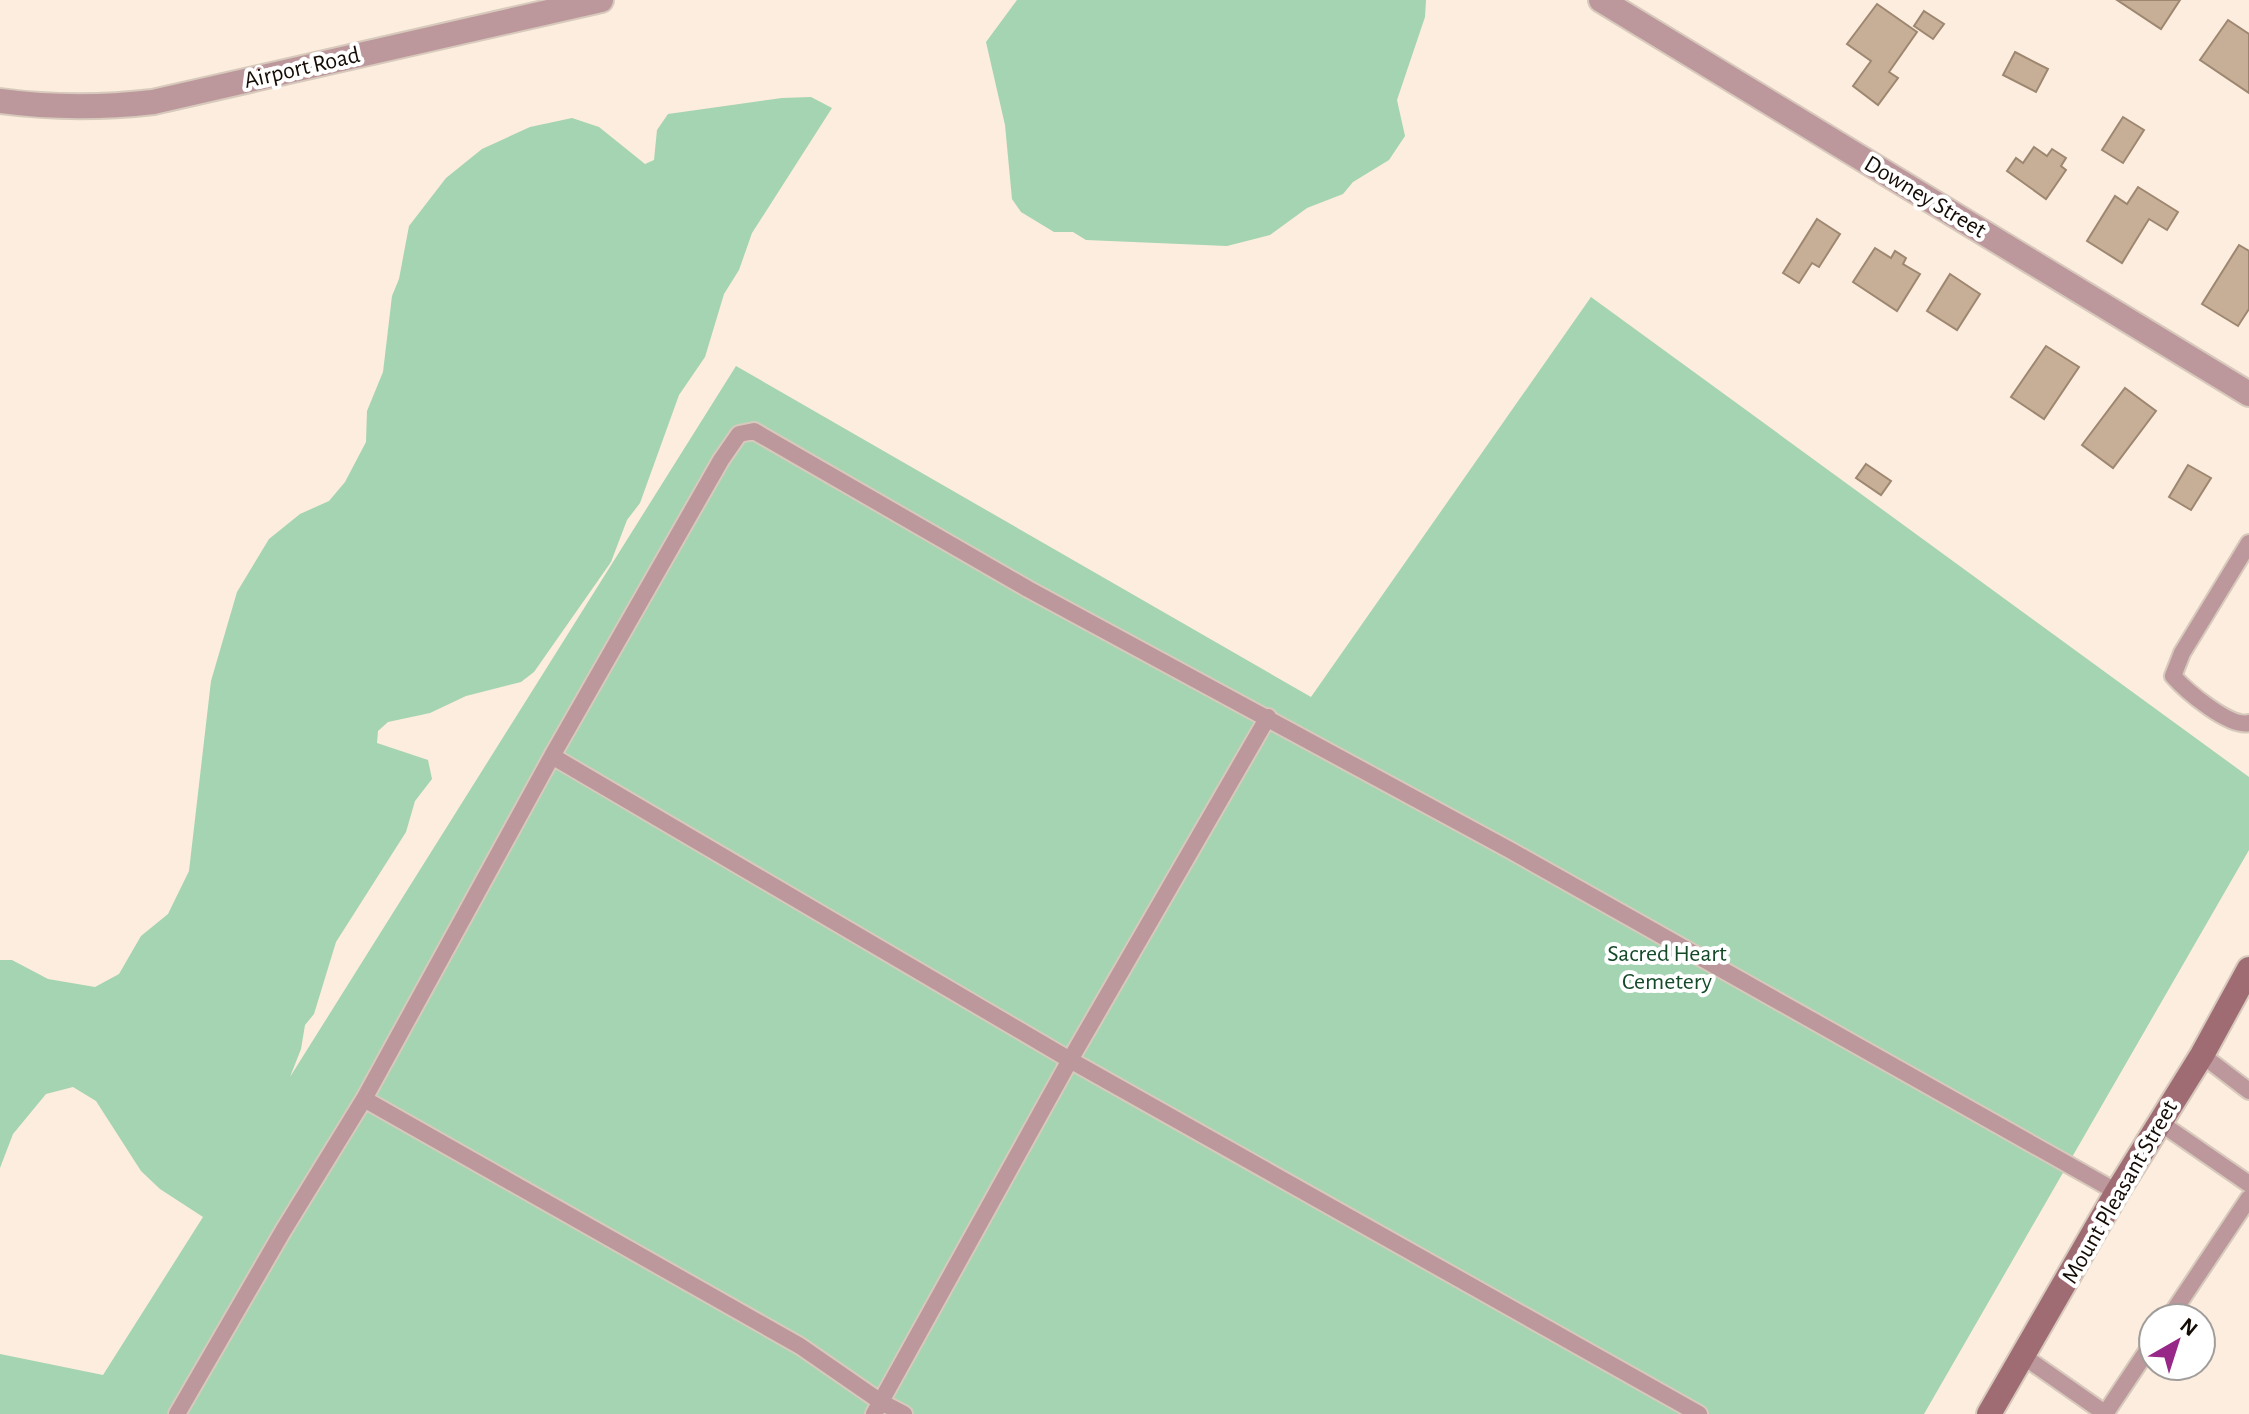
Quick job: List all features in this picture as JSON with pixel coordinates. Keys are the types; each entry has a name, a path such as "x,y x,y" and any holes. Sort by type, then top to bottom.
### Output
{"main road":[{"name":"Mount Pleasant Street","path":"1989,1414 2117,1192 2202,1055 2249,969"}],"street":[{"name":"Airport Road","path":"0,101 48,107 101,108 153,102 601,0"},
{"name":"Downey Street","path":"1601,0 2249,394"}],"lane":[{"path":"177,1414 364,1099 552,756 721,460 739,434 754,431 1028,589 1268,717 2117,1192"},
{"path":"2249,543 2182,653 2173,676 2227,718 2238,724 2249,723"},
{"path":"878,1408 1070,1060 1268,717"},
{"path":"552,756 1070,1060 1699,1414"},
{"path":"2202,1055 2249,1091"},
{"path":"364,1099 800,1346 878,1408 904,1414"},
{"path":"2159,1122 2249,1184"},
{"path":"2180,1302 2249,1198"},
{"path":"2023,1356 2106,1414 2137,1367"}],"green space":[{"path":"1017,0 1426,0 1425,17 1397,100 1405,136 1389,160 1353,182 1343,194 1307,208 1270,235 1227,246 1086,240 1073,232 1054,232 1021,212 1012,199 1005,125 986,42"},
{"name":"Sacred Heart Cemetery","path":"811,97 832,108 752,233 739,270 724,294 705,357 679,395 640,503 627,520 611,562 534,672 521,682 466,696 430,713 388,722 378,731 377,743 428,760 432,779 415,801 406,832 336,942 314,1014 305,1025 301,1049 290,1077 736,366 1311,697 1591,297 2249,777 2249,850 1924,1414 0,1414 0,1354 103,1375 203,1217 160,1189 141,1171 96,1101 73,1087 46,1094 13,1134 0,1168 0,960 12,960 48,979 95,987 119,974 141,936 168,914 189,871 211,681 237,592 269,539 300,514 329,501 345,482 366,442 367,411 383,372 392,296 399,279 409,226 446,178 482,149 530,127 572,118 599,127 645,164 654,160 657,130 668,114 782,98"}],"building":[{"path":"2117,0 2180,0 2161,29"},
{"path":"1877,4 1917,32 1889,72 1898,78 1878,105 1853,86 1871,61 1847,44"},
{"path":"1924,11 1944,24 1933,39 1914,26"},
{"path":"2228,20 2249,34 2249,93 2200,60"},
{"path":"2015,52 2048,69 2036,92 2003,75"},
{"path":"2123,117 2144,130 2123,163 2102,150"},
{"path":"2034,147 2047,156 2052,149 2066,158 2061,166 2066,170 2046,199 2007,171 2016,158 2023,163"},
{"path":"2138,187 2178,212 2167,230 2149,219 2122,263 2087,241 2115,196 2127,204"},
{"path":"1817,219 1840,234 1819,267 1812,263 1799,283 1783,273"},
{"path":"2239,245 2249,251 2249,309 2238,326 2202,304"},
{"path":"1875,248 1891,258 1895,251 1906,258 1903,264 1920,274 1897,311 1853,282"},
{"path":"1950,274 1980,294 1957,330 1927,311"},
{"path":"2046,346 2079,367 2044,419 2011,397"},
{"path":"2125,388 2156,411 2113,468 2082,445"},
{"path":"1866,464 1891,481 1881,495 1856,478"},
{"path":"2188,465 2211,478 2191,510 2169,497"}]}
